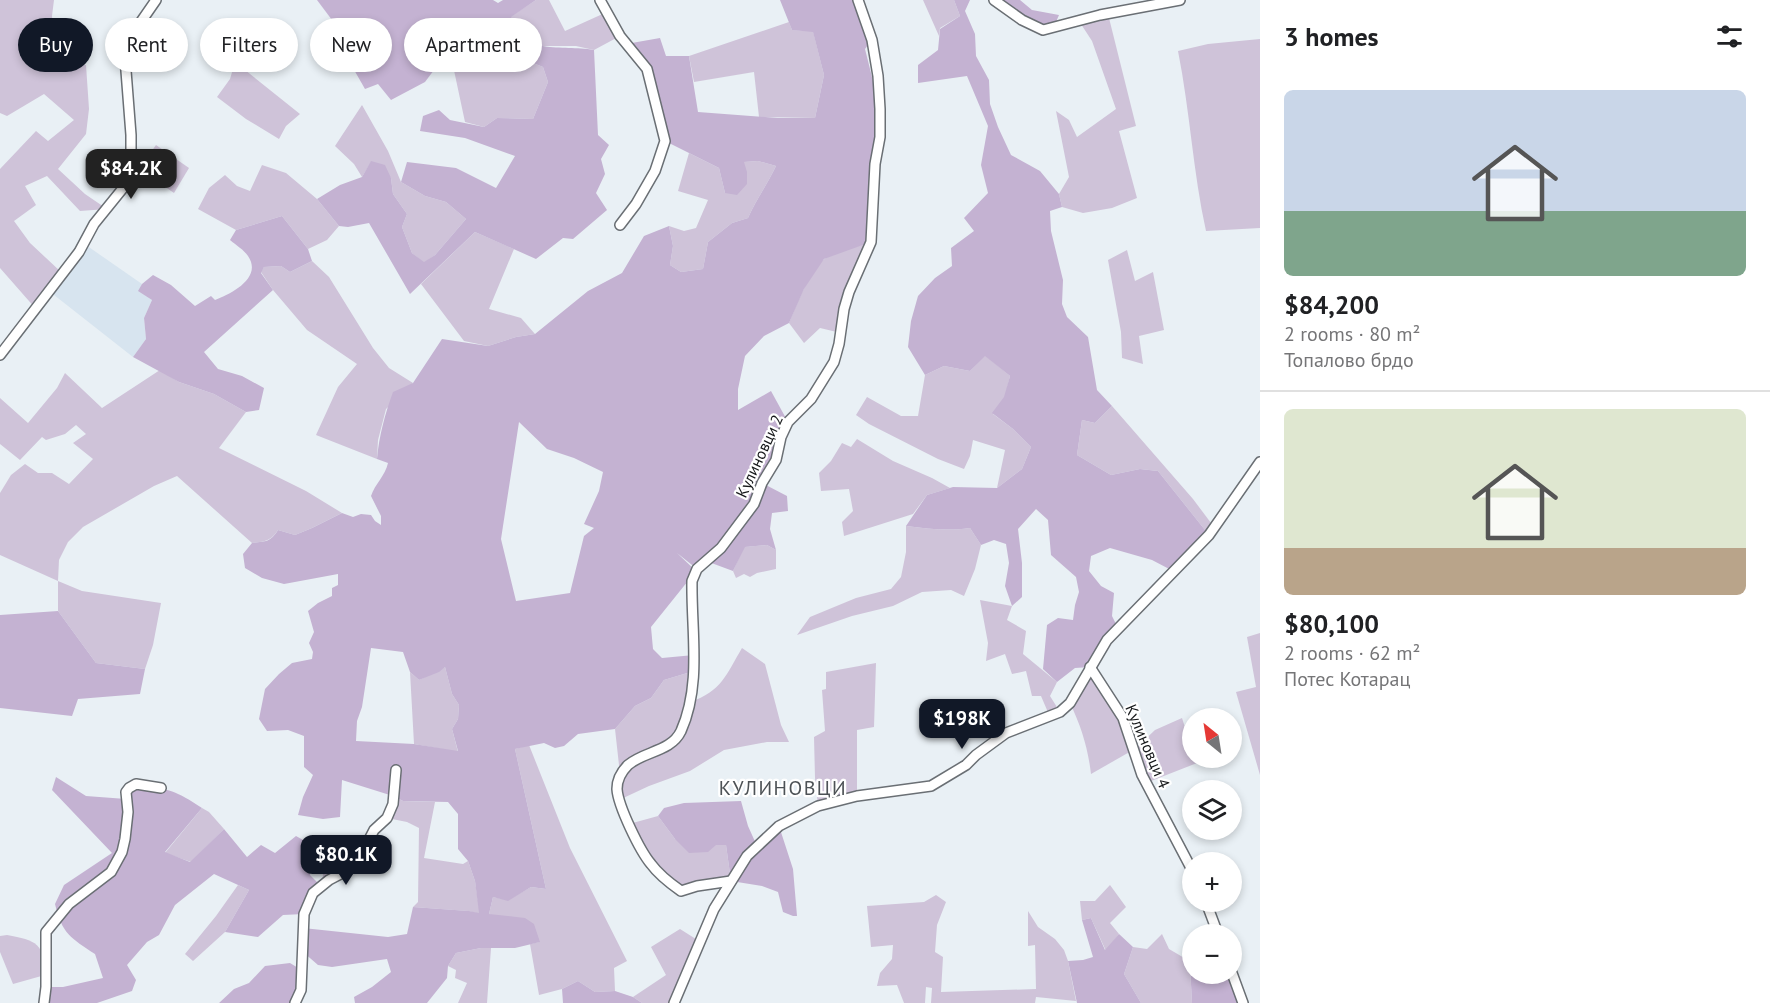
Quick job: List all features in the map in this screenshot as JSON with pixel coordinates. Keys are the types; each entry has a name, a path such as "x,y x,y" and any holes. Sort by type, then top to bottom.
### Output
{"street":[{"path":"0,355 79,252 94,224 128,182 131,170 131,135 125,58 138,26 156,0"},
{"path":"600,0 620,36 647,69 665,141 655,171 636,204 620,225"},
{"name":"Кулиновци 2","path":"731,881 681,891 669,882 651,864 632,831 619,800 617,789 620,774 631,763 670,744 680,732 689,702 694,671 692,581 696,569 721,548 754,504 762,483 776,460 781,437 788,422 811,399 834,362 844,309 871,242 875,164 880,138 880,109 878,76 872,40 858,0"},
{"path":"994,0 1023,20 1043,30 1100,15 1180,0"},
{"path":"674,1003 714,909 747,856 779,826 818,806 857,796 931,786 946,778 1006,733 1060,712 1070,703 1107,640 1209,535 1260,462"},
{"name":"Кулиновци 4","path":"1090,667 1123,718 1142,775 1183,852"},
{"path":"295,1003 301,990 304,914 309,902 314,893 329,880 350,869 359,859 374,830 387,818 393,804 396,770"},
{"path":"44,1003 46,932 69,904 111,873 122,852 125,839 128,812 126,792 129,788 136,784 161,788"},
{"path":"1236,984 1244,1003"}],"shaded area":[{"path":"0,0 54,0 52,18 18,18 18,72 86,72 89,109 86,134 58,169 85,194 107,209 80,211 47,176 25,186 36,205 14,221 30,243 61,272 36,309 0,268 0,169 36,131 48,141 74,120 44,94 7,116 0,113"},
{"path":"317,0 493,0 498,3 503,0 536,0 511,18 404,18 404,72 432,72 425,82 391,100 378,84 365,89 355,72 392,72 392,18 330,18"},
{"path":"536,0 549,0 565,31 607,12 620,36 594,50 576,46 542,46 542,18 510,17"},
{"path":"780,0 858,0 872,40 865,49 880,109 871,242 824,259 804,289 789,323 764,336 745,356 738,389 738,410 771,391 788,422 762,483 787,496 788,511 772,513 770,529 776,550 767,545 745,547 733,571 706,561 697,569 677,553 696,571 651,627 653,649 662,658 694,655 694,671 664,680 651,698 635,706 615,729 578,734 564,746 555,748 544,743 515,749 546,889 531,887 508,901 493,897 489,914 525,918 534,924 540,942 515,948 481,948 456,953 448,966 447,978 427,1003 355,1003 354,997 391,972 387,959 332,967 318,965 303,952 303,928 388,937 407,934 413,907 479,913 475,881 468,861 458,849 458,814 448,802 403,801 342,780 340,817 323,819 298,815 313,775 304,767 304,736 288,730 267,731 259,719 265,689 292,663 312,659 313,652 309,643 314,632 308,611 332,596 332,588 338,585 338,574 284,584 262,578 245,568 243,554 252,543 270,539 278,530 295,535 342,513 353,517 361,514 371,515 381,525 381,516 371,496 388,463 377,459 390,400 393,392 413,383 442,339 488,346 535,334 588,291 622,273 644,236 669,226 673,246 670,265 681,272 703,269 708,242 732,223 748,218 776,166 758,161 744,162 747,184 737,195 725,193 719,168 665,141 647,69 626,44 660,38 666,56 689,56 698,112 778,118 815,118 824,75 813,32 792,30","holes":["519,422 547,449 574,458 603,472 599,491 584,524 594,528 584,536 570,593 516,601 501,539","371,648 403,652 410,672 419,680 445,667 452,694 459,705 458,719 452,729 458,751 414,744 356,741 357,721 362,707"]},
{"path":"923,0 954,0 960,16 940,28 939,36"},
{"path":"954,0 970,0 965,11 975,34 976,56 989,80 990,104 1011,155 1040,171 1059,194 1062,207 1050,211 1051,231 1063,280 1062,304 1067,317 1088,337 1097,390 1112,406 1095,423 1082,420 1077,455 1111,475 1140,469 1158,471 1209,535 1173,571 1152,560 1110,548 1091,556 1089,571 1101,586 1114,593 1112,616 1118,628 1090,667 1075,668 1057,682 1043,669 1047,625 1058,618 1073,620 1079,592 1076,577 1051,555 1048,520 1036,509 1018,529 1022,563 1022,597 1012,606 1005,586 1009,563 1006,544 994,540 981,545 970,528 938,529 906,526 927,495 953,487 997,488 1022,469 1031,447 992,413 1004,397 1010,376 985,356 970,371 944,366 925,375 908,347 911,321 918,296 935,278 952,266 951,248 974,231 964,218 988,193 981,165 988,126 967,76 918,83 918,65 938,50 940,29 960,16"},
{"path":"994,0 1020,0 1032,10 1059,15 1053,29 1043,30"},
{"path":"1108,14 1136,126 1119,131 1137,198 1112,208 1083,213 1062,207 1059,194 1069,177 1056,111 1069,120 1077,137 1116,109 1092,41 1079,21"},
{"path":"789,22 792,30 813,31 824,75 815,118 759,117 754,72 694,82 689,56"},
{"path":"1260,39 1260,228 1206,231 1178,51 1208,44"},
{"path":"542,45 594,50 598,135 609,145 601,159 605,174 596,193 607,210 573,239 563,238 536,259 475,232 410,294 369,223 348,227 339,226 317,199 340,185 362,177 371,161 385,165 391,178 393,194 407,214 402,227 412,253 424,262 435,255 466,219 446,202 425,196 401,182 407,162 456,168 496,188 515,156 465,138 420,131 423,116 439,110 450,120 484,127 497,118 533,119 548,82 543,67"},
{"path":"543,67 548,82 533,119 497,118 484,127 465,122 454,72 542,72"},
{"path":"232,72 248,72 300,114 286,126 279,139 246,119 217,97 230,79"},
{"path":"362,105 388,151 401,182 425,196 446,202 466,219 435,255 424,263 412,253 402,227 407,214 393,194 391,178 371,162 362,177 354,164 335,146"},
{"path":"156,145 189,168 174,193 139,169"},
{"path":"689,153 719,168 725,193 743,162 758,161 776,166 748,218 732,223 708,242 703,269 681,272 670,265 673,246 669,226 684,231 696,228 708,200 678,191"},
{"path":"262,165 286,173 317,199 339,226 327,240 308,249 282,216 236,230 198,209 209,188 225,175 237,186 250,191"},
{"path":"282,216 308,249 312,261 290,272 281,266 264,267 261,273 273,290 204,352 218,369 242,376 264,388 259,410 246,412 214,394 179,382 133,357 146,339 144,318 152,300 138,291 142,284 153,275 171,285 195,306 211,296 215,300 222,297 243,284 251,271 252,264 248,256 230,240 236,230"},
{"path":"475,232 514,249 489,309 521,318 535,334 488,346 464,341 421,284"},
{"path":"871,242 849,292 841,333 820,328 804,343 789,323 812,274 827,257"},
{"path":"83,243 142,284 139,291 152,300 144,318 146,339 133,357 49,291"},
{"path":"1127,250 1135,281 1153,272 1164,330 1139,336 1143,364 1122,358 1121,332 1108,260"},
{"path":"312,261 329,277 373,348 389,368 413,383 386,409 378,440 377,459 316,435 338,387 357,364 307,330 261,272 264,267 281,266 290,272"},
{"path":"985,355 1010,376 1005,397 993,414 1031,447 1022,469 997,488 1005,450 973,440 970,456 964,469 938,459 856,415 867,397 901,416 918,416 925,375 944,366 970,371"},
{"path":"160,370 179,382 214,394 246,412 219,448 306,491 342,513 295,535 278,530 270,539 252,543 177,476 154,486 83,527 68,542 59,560 58,581 0,555 0,493 11,475 25,464 38,473 52,473 69,484 93,459 73,443 86,434 76,425 65,434 46,440 42,437 20,460 0,444 0,398 28,423 57,388 65,373 102,408"},
{"path":"1112,406 1193,499 1214,527 1209,535 1158,471 1140,469 1111,475 1077,455 1082,420 1095,423"},
{"path":"857,439 893,461 950,488 927,495 913,514 844,536 842,522 853,511 849,489 821,491 819,473 831,461 842,443 851,447"},
{"path":"906,526 938,529 970,528 981,545 975,569 964,596 951,590 922,592 893,606 852,616 797,635 810,617 856,598 891,589 901,577 906,552"},
{"path":"767,545 776,550 776,569 750,577 744,574 736,578 733,571 744,547"},
{"path":"58,581 82,591 161,603 153,645 145,669 96,663 58,611"},
{"path":"980,600 1012,606 1007,620 1026,631 1023,654 1057,682 1050,696 1060,712 1050,717 1041,696 1032,696 1026,671 1012,674 1005,654 986,661 988,643"},
{"path":"58,611 96,663 145,669 140,694 78,699 72,716 0,708 0,615"},
{"path":"1260,633 1260,775 1236,692 1256,687 1247,637"},
{"path":"742,648 765,664 781,725 789,742 767,742 724,750 690,771 619,800 620,774 615,729 635,706 651,698 664,680 694,671 690,702 709,693 722,681"},
{"path":"876,663 874,727 857,730 857,796 818,806 814,737 825,731 822,690 826,689 826,672"},
{"path":"445,667 452,694 459,705 458,719 452,729 458,752 414,744 410,672 419,680"},
{"path":"1090,667 1123,718 1134,750 1155,730 1182,718 1182,768 1184,768 1146,783 1133,750 1091,774 1084,737 1070,703"},
{"path":"529,745 570,848 627,961 614,968 615,991 595,992 578,981 562,989 539,995 530,944 539,942 489,914 493,897 508,900 531,887 546,889 515,749"},
{"path":"56,777 86,796 126,799 129,788 151,788 168,790 192,801 202,808 165,852 190,862 224,829 247,857 261,845 275,853 296,836 312,845 310,875 322,887 304,914 283,915 258,937 225,932 249,890 214,874 175,905 159,935 147,942 127,965 136,980 132,991 97,1003 44,1003 46,987 63,987 103,978 95,954 64,929 55,904 64,885 112,853 52,790"},
{"path":"393,796 403,801 435,802 424,858 463,864 468,861 475,881 480,914 413,907 418,902 419,828 407,822 387,818"},
{"path":"741,801 757,846 779,826 793,869 797,916 783,912 778,892 762,886 731,881 726,845 716,845 708,852 689,853 658,816 664,808 684,803"},
{"path":"202,808 209,812 224,829 191,862 165,853"},
{"path":"658,816 675,839 726,845 731,881 681,891 651,864 629,824"},
{"path":"337,844 355,847 363,852 359,859 322,887 325,847"},
{"path":"238,885 249,890 225,932 193,961 185,954"},
{"path":"1110,885 1126,907 1110,923 1119,934 1106,951 1091,918 1082,920 1080,901 1095,901"},
{"path":"936,895 946,902 937,925 935,952 943,957 941,992 1036,989 1035,945 1028,946 1028,911 1038,927 1055,939 1064,950 1076,1001 1036,997 1035,1003 931,1003 932,988 926,987 925,1003 904,1003 897,985 877,986 880,973 892,959 893,945 871,947 867,906 924,902"},
{"path":"1091,918 1105,950 1119,934 1133,947 1124,974 1141,1003 1077,1003 1068,961 1093,957 1082,920"},
{"path":"680,929 699,941 674,1003 642,1003 633,997 666,975 651,947"},
{"path":"1162,934 1169,949 1182,957 1182,984 1191,984 1192,1003 1141,1003 1124,974 1133,947 1147,949"},
{"path":"7,935 25,939 37,945 43,956 45,975 13,984 0,952 0,936"},
{"path":"491,948 487,1003 458,1003 467,983 455,978 456,970 448,966 456,953"},
{"path":"290,963 303,971 295,1003 219,1003 234,989 249,983 265,966"},
{"path":"578,981 595,992 615,991 633,997 642,1003 563,1003 562,989"},
{"path":"1191,984 1236,984 1243,1003 1192,1003"}],"district":[{"name":"КУЛИНОВЦИ","path":"783,788"}]}
